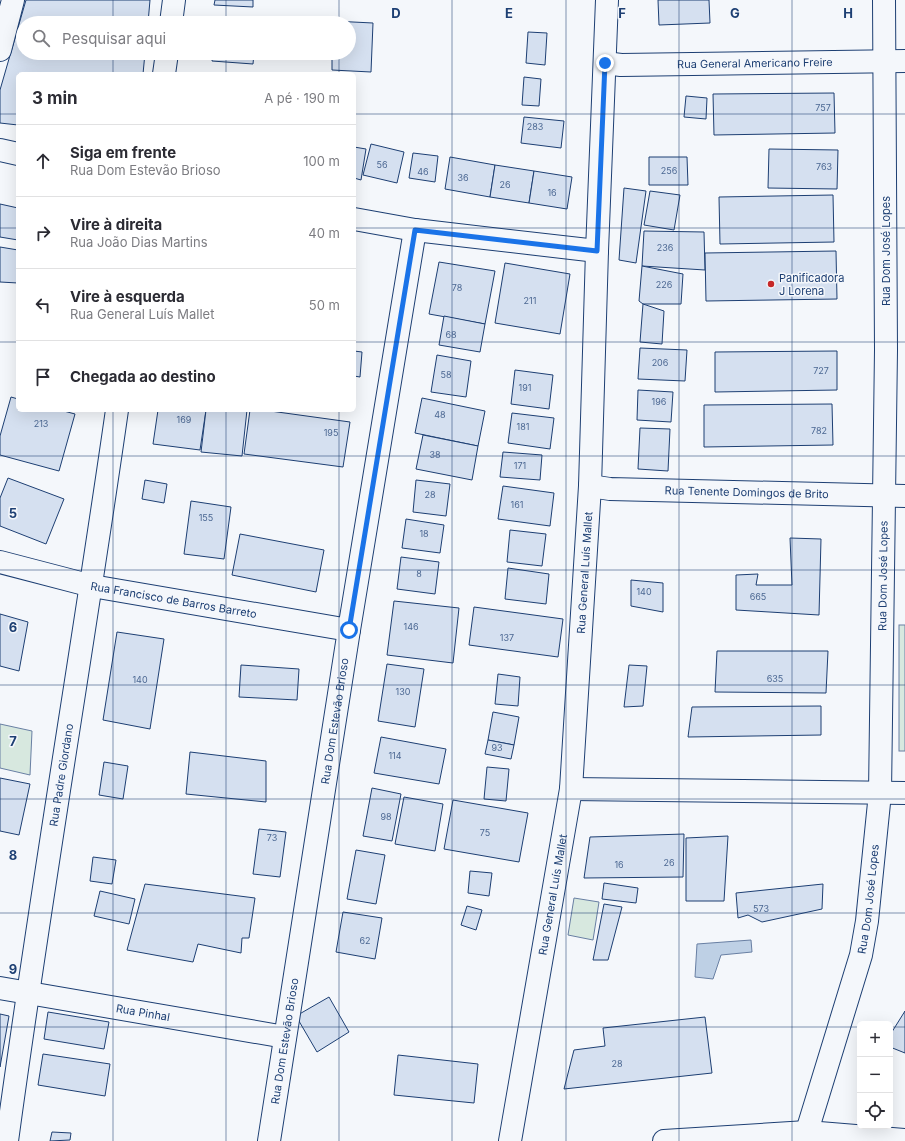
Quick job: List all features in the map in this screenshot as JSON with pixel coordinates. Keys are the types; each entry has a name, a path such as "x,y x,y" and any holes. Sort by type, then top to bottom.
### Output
{"street":[{"path":"0,50 13,0"},
{"path":"172,16 174,0"},
{"name":"Rua General Luís Mallet","path":"510,1141 571,789 590,486 597,251 607,0"},
{"name":"Rua Dom José Lopes","path":"805,1137 860,955 867,921 880,793 895,496 895,61 884,0"},
{"path":"164,72 166,60"},
{"name":"Rua General Americano Freire","path":"605,63 622,65 895,61"},
{"path":"0,150 16,154"},
{"path":"356,219 415,230 597,251"},
{"name":"Rua Dom Estevão Brioso","path":"269,1141 349,630 415,230"},
{"name":"Rua Padre Giordano","path":"7,1141 27,992 92,586 117,412"},
{"name":"Rua Tenente Domingos de Brito","path":"590,486 610,489 895,496"},
{"name":"Rua Francisco de Barros Barreto","path":"0,562 92,586 349,630"},
{"path":"571,789 905,793"},
{"name":"Rua Pinhal","path":"0,988 285,1037"},
{"path":"664,1141 805,1137 905,1140"}],"shaded area":[{"path":"899,625 905,625 905,751 899,751"},
{"path":"0,724 32,731 30,775 0,768"},
{"path":"574,898 599,902 593,940 568,935"}],"water":[{"path":"751,940 752,952 721,955 713,979 695,977 697,944"}],"building":[{"path":"26,0 150,0 149,16 21,16"},
{"path":"215,0 253,0 253,7 214,5"},
{"path":"658,0 709,0 710,23 659,25"},
{"path":"356,22 373,23 371,72 332,70 332,60 356,60"},
{"path":"528,32 547,33 545,65 526,63"},
{"path":"16,35 16,60 144,60 143,72 16,72 16,125 0,123 0,90"},
{"path":"212,60 253,60 253,64"},
{"path":"524,77 541,79 539,106 522,105"},
{"path":"834,93 835,133 714,135 713,94"},
{"path":"686,96 707,98 706,119 684,117"},
{"path":"524,117 564,121 561,148 521,143"},
{"path":"371,144 404,152 397,183 363,175"},
{"path":"356,147 366,149 361,180 356,179"},
{"path":"769,149 838,150 837,189 768,188"},
{"path":"413,153 438,156 435,182 409,178"},
{"path":"450,157 495,165 490,197 445,189"},
{"path":"649,157 687,157 688,185 649,185"},
{"path":"495,165 534,171 529,203 490,197"},
{"path":"534,171 572,177 567,209 529,203"},
{"path":"624,188 646,191 636,263 619,260"},
{"path":"650,191 680,195 674,230 644,225"},
{"path":"833,195 834,242 720,244 719,197"},
{"path":"0,204 16,208 16,240 0,237"},
{"path":"644,231 704,232 705,270 642,266"},
{"path":"0,247 16,250 16,283 0,282"},
{"name":"Panificadora J Lorena","path":"836,251 837,299 706,301 705,253"},
{"path":"439,262 495,271 485,324 429,314"},
{"path":"505,263 570,274 560,334 495,323"},
{"path":"642,266 683,274 681,304 643,304 639,301"},
{"path":"643,304 664,311 662,344 640,342"},
{"path":"444,316 485,324 480,352 439,345"},
{"path":"640,348 687,350 685,381 638,379"},
{"path":"356,351 362,352 360,377 356,376"},
{"path":"837,351 837,390 715,392 715,352"},
{"path":"437,355 471,361 466,397 431,392"},
{"path":"515,370 553,375 549,409 511,404"},
{"path":"638,390 673,392 671,422 637,420"},
{"path":"11,397 16,398 16,412 68,412 75,414 59,471 0,455 0,436"},
{"path":"422,398 485,411 478,446 415,433"},
{"path":"832,404 833,445 704,447 704,405"},
{"path":"158,412 206,412 200,450 153,444"},
{"path":"206,412 247,412 242,456 201,452"},
{"path":"250,412 278,412 350,422 343,467 244,454"},
{"path":"512,413 554,418 550,449 508,443"},
{"path":"640,428 670,429 668,471 638,469"},
{"path":"423,435 478,446 472,480 416,469"},
{"path":"503,452 542,455 540,480 500,477"},
{"path":"8,478 64,499 46,544 0,526 0,498"},
{"path":"145,480 167,484 164,503 142,499"},
{"path":"416,480 450,484 446,516 413,512"},
{"path":"503,486 554,493 550,526 498,519"},
{"path":"191,501 231,507 224,559 184,554"},
{"path":"406,519 444,525 440,553 402,548"},
{"path":"510,530 546,534 542,566 507,562"},
{"path":"240,534 324,550 316,592 232,575"},
{"path":"790,538 821,539 819,615 736,610 736,575 758,574 756,585 792,585"},
{"path":"401,557 439,562 435,594 397,589"},
{"path":"508,568 549,574 546,604 505,599"},
{"path":"631,580 663,583 663,612 631,606"},
{"path":"394,601 459,608 453,663 387,655"},
{"path":"474,607 563,619 558,657 469,645"},
{"path":"0,614 28,622 19,671 0,666"},
{"path":"117,632 164,639 150,729 103,720"},
{"path":"717,651 828,651 826,693 715,692"},
{"path":"387,664 424,669 415,727 378,721"},
{"path":"241,665 299,669 297,700 239,697"},
{"path":"629,665 647,666 643,706 624,707"},
{"path":"498,674 520,677 518,706 495,704"},
{"path":"821,706 821,735 688,737 692,707"},
{"path":"493,712 519,717 514,745 488,740"},
{"path":"381,737 446,749 439,784 374,773"},
{"path":"488,740 514,745 511,759 485,754"},
{"path":"190,752 266,761 266,802 186,794"},
{"path":"104,762 128,766 123,799 99,795"},
{"path":"487,767 509,769 506,801 484,799"},
{"path":"0,778 30,784 19,835 0,831"},
{"path":"372,788 401,794 392,841 363,836"},
{"path":"404,797 443,804 435,851 395,844"},
{"path":"453,800 528,813 519,862 444,849"},
{"path":"259,829 286,832 280,877 253,874"},
{"path":"684,834 683,877 584,878 590,837"},
{"path":"728,836 724,901 686,901 686,838"},
{"path":"356,850 385,855 376,904 347,899"},
{"path":"93,857 116,860 112,884 90,881"},
{"path":"470,871 492,873 489,896 468,893"},
{"path":"604,883 638,888 636,903 602,899"},
{"path":"145,884 255,898 249,938 242,938 241,953 198,944 193,962 127,950"},
{"path":"823,884 822,909 762,922 748,915 738,918 736,893"},
{"path":"100,891 135,899 129,924 94,916"},
{"path":"604,904 622,907 608,960 593,960"},
{"path":"467,906 482,910 476,930 461,925"},
{"path":"343,912 382,918 375,959 336,952"},
{"path":"329,997 349,1032 317,1052 296,1016"},
{"path":"905,1011 905,1053 893,1048 893,1030"},
{"path":"48,1012 109,1022 104,1049 44,1039"},
{"path":"0,1014 9,1016 0,1067"},
{"path":"705,1017 712,1073 564,1089 574,1050 605,1046 603,1028"},
{"path":"43,1054 110,1064 105,1096 38,1085"},
{"path":"398,1055 478,1064 474,1103 394,1095"},
{"path":"52,1132 71,1133 70,1140 50,1141"}],"place":[{"name":"Panificadora J Lorena","path":"771,284"}],"route":[{"path":"349,630 415,230 597,251 605,63"}]}
